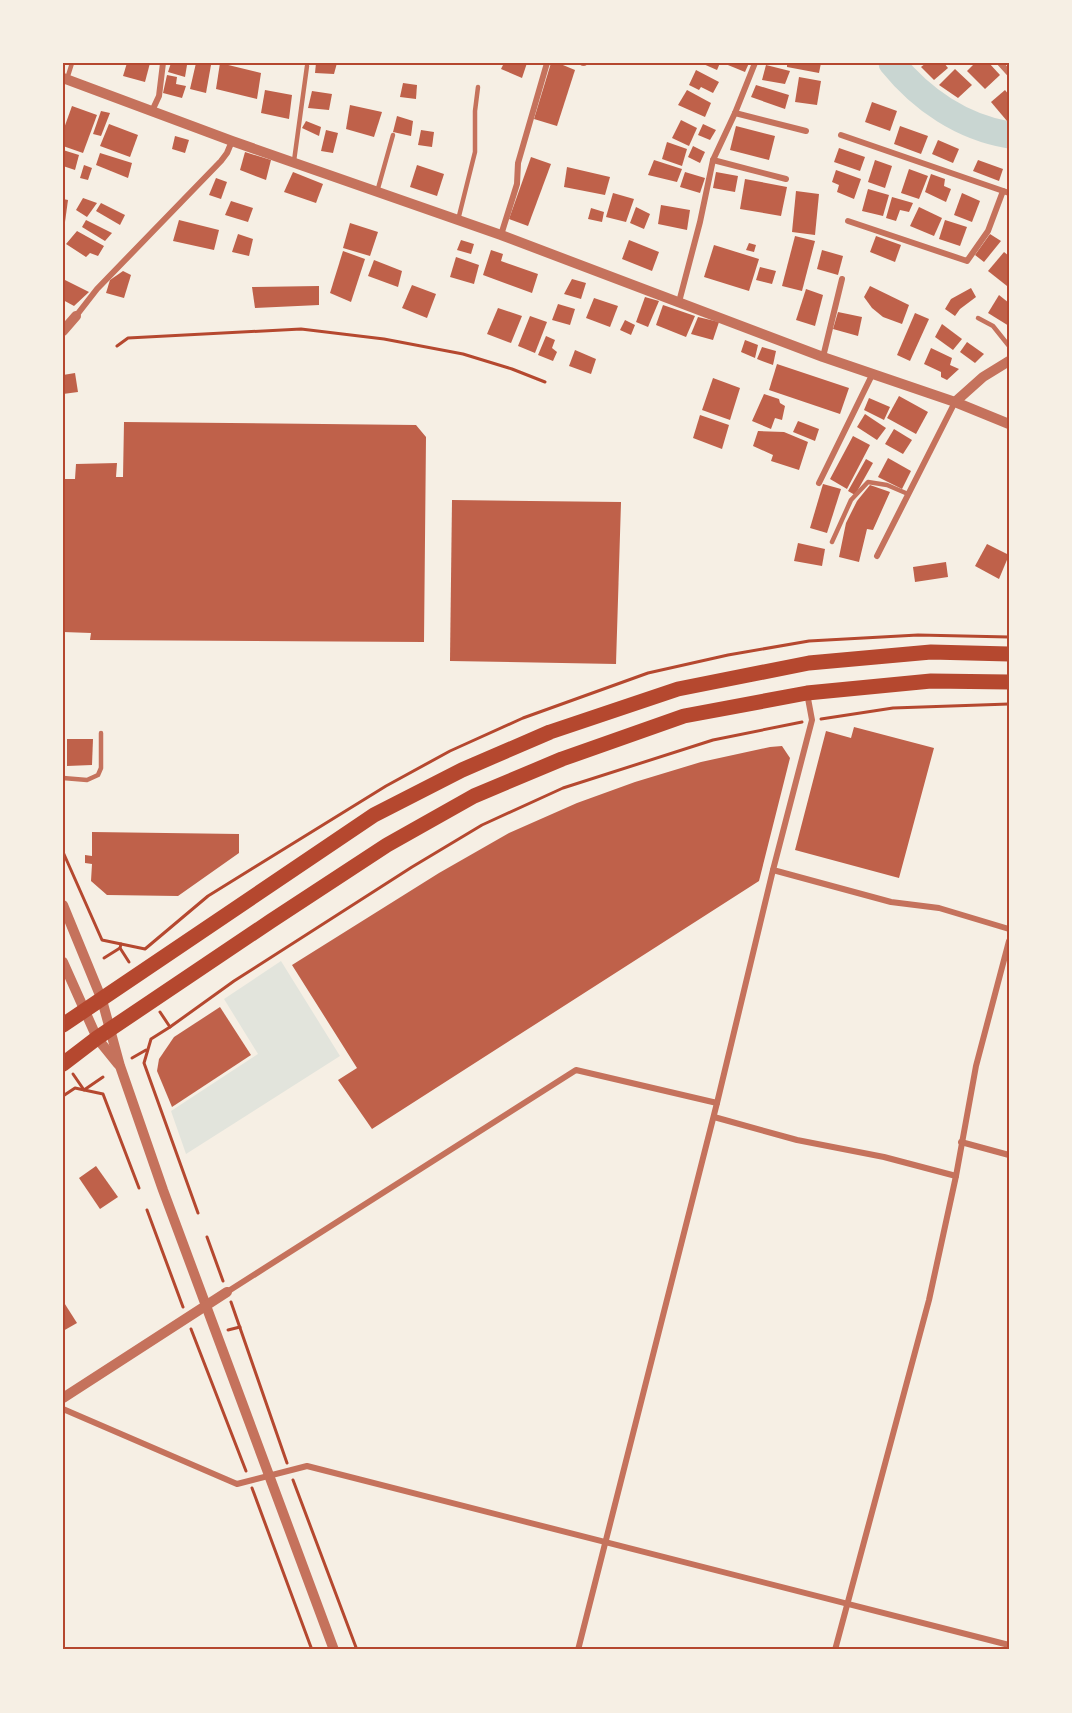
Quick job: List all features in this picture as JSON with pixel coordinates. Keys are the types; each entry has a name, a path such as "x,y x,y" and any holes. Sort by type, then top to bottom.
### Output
{"highway":[{"path":"63,1025 374,815 462,770 550,732 678,689 809,663 931,652 1009,654"},
{"path":"67,1067 97,1038 387,845 474,796 562,759 684,716 807,693 931,681 1009,682"}],"street":[{"path":"153,111 159,96 163,63"},
{"path":"501,235 517,184 518,163 547,63"},
{"path":"679,302 713,160 755,63"},
{"path":"1000,63 1009,73"},
{"path":"65,79 232,141 501,235 823,357 1009,423"},
{"path":"735,113 806,130"},
{"path":"841,135 1006,192 988,231 966,261 848,221"},
{"path":"63,331 97,289 221,161 232,141"},
{"path":"713,160 786,179"},
{"path":"823,357 842,279"},
{"path":"877,556 955,402 983,377 1009,361"},
{"path":"819,483 872,375"},
{"path":"578,1650 714,1117 773,870 812,720 807,693"},
{"path":"773,870 891,902 939,908 1009,929"},
{"path":"63,904 102,1000 120,1066 163,1191 334,1650"},
{"path":"835,1650 929,1300 956,1176 976,1066 1009,941"},
{"path":"63,962 97,1038 120,1066"},
{"path":"63,1398 207,1306 226,1287 576,1070 717,1103"},
{"path":"714,1117 796,1140 884,1157 956,1176"},
{"path":"961,1142 1009,1155"},
{"path":"63,1410 237,1484 307,1466 1009,1645"}],"lane":[{"path":"65,79 72,63"},
{"path":"294,162 307,66"},
{"path":"458,220 475,152 475,111 478,87"},
{"path":"377,192 393,135"},
{"path":"978,318 993,326 1009,346"},
{"path":"832,542 852,500 868,482 887,485 908,494"},
{"path":"63,778 87,780 98,775 101,768 101,733"}],"path":[{"path":"117,346 128,338 301,329 384,339 462,354 545,382"},
{"path":"198,1213 144,1063 151,1039 244,975 412,867 482,825 563,788 712,740 812,720 893,708 1009,704"},
{"path":"104,958 120,946 129,962"},
{"path":"160,1012 170,1028"},
{"path":"132,1058 148,1049"},
{"path":"67,1067 84,1090"},
{"path":"84,1090 103,1077"},
{"path":"63,1096 75,1088 103,1094 139,1188"},
{"path":"147,1210 185,1311"},
{"path":"207,1237 226,1287"},
{"path":"228,1330 240,1327"}],"shaded area":[{"path":"281,961 340,1056 186,1154 171,1111 258,1054 224,999"}],"building":[{"path":"127,63 150,63 145,82 123,76"},
{"path":"171,63 187,65 185,77 168,72"},
{"path":"196,63 211,65 206,93 190,89"},
{"path":"220,63 261,73 257,99 216,89"},
{"path":"316,63 337,63 334,74 315,73"},
{"path":"504,63 527,63 522,78 501,69"},
{"path":"551,63 558,63 575,70 557,126 534,119"},
{"path":"701,63 720,63 717,70"},
{"path":"723,63 749,63 745,72"},
{"path":"787,63 821,63 819,73 787,67"},
{"path":"926,63 944,63 948,68 934,80 921,67"},
{"path":"975,63 989,63 1000,75 985,89 967,71"},
{"path":"766,65 790,71 785,84 762,80"},
{"path":"955,69 972,85 958,98 939,85"},
{"path":"696,70 719,82 713,93 701,87 699,90 689,85"},
{"path":"167,75 177,77 176,84 186,86 182,98 163,93"},
{"path":"799,77 821,81 817,105 795,102"},
{"path":"403,83 417,85 416,99 400,97"},
{"path":"756,85 789,95 785,109 751,97"},
{"path":"265,90 292,95 289,119 261,113"},
{"path":"687,90 711,103 705,117 678,105"},
{"path":"1005,90 1009,95 1009,119 1007,121 991,102"},
{"path":"312,91 332,94 329,110 308,108"},
{"path":"872,102 897,111 890,131 865,122"},
{"path":"350,105 382,112 374,137 346,129"},
{"path":"72,106 97,115 83,153 63,146 63,131"},
{"path":"101,111 110,113 101,136 93,134"},
{"path":"397,116 413,121 411,136 393,132"},
{"path":"681,120 697,128 689,146 672,138"},
{"path":"306,121 321,127 319,136 302,128"},
{"path":"109,124 138,135 130,157 100,146"},
{"path":"703,124 716,130 710,140 698,135"},
{"path":"736,126 775,136 769,160 730,150"},
{"path":"900,126 928,136 921,154 894,144"},
{"path":"326,130 338,133 333,153 321,151"},
{"path":"421,130 434,132 432,147 418,145"},
{"path":"175,136 189,140 185,153 172,149"},
{"path":"938,140 959,149 953,163 932,154"},
{"path":"667,142 687,149 682,166 662,159"},
{"path":"693,146 705,152 700,163 688,157"},
{"path":"839,148 865,157 860,171 834,162"},
{"path":"63,150 79,155 75,170 63,166"},
{"path":"245,152 271,160 266,180 240,170"},
{"path":"100,153 132,163 128,178 96,165"},
{"path":"531,157 551,164 528,226 509,219"},
{"path":"654,160 682,169 677,182 648,175"},
{"path":"875,160 892,166 885,188 868,182"},
{"path":"978,160 1003,169 999,181 973,171"},
{"path":"84,165 92,168 88,180 80,178"},
{"path":"417,165 444,174 437,196 410,187"},
{"path":"567,167 610,177 605,195 564,187"},
{"path":"909,169 928,176 919,199 901,193"},
{"path":"836,170 861,179 854,199 837,192 839,185 832,182"},
{"path":"293,172 323,184 316,203 284,192"},
{"path":"685,172 705,178 700,193 680,187"},
{"path":"716,172 738,176 735,192 713,188"},
{"path":"931,174 945,179 944,186 951,189 946,202 925,192"},
{"path":"216,178 227,182 221,199 209,195"},
{"path":"745,179 787,187 781,216 740,209"},
{"path":"868,189 889,195 883,216 862,211"},
{"path":"796,191 819,194 815,235 792,232"},
{"path":"613,193 634,199 626,222 606,217"},
{"path":"962,193 980,201 972,222 954,215"},
{"path":"892,197 913,203 909,212 900,210 896,221 886,218"},
{"path":"83,198 97,203 87,217 76,210"},
{"path":"63,199 68,200 65,222 63,222"},
{"path":"231,201 253,208 248,222 225,215"},
{"path":"101,203 125,215 120,225 96,211"},
{"path":"661,205 690,210 687,230 658,224"},
{"path":"636,207 650,214 644,229 630,223"},
{"path":"919,207 942,218 934,236 910,226"},
{"path":"591,208 604,212 602,222 588,219"},
{"path":"86,220 112,233 105,241 82,227"},
{"path":"179,220 219,230 214,250 173,241"},
{"path":"945,220 967,227 960,246 939,239"},
{"path":"350,223 378,232 370,256 343,248"},
{"path":"77,231 104,246 98,256 90,253 86,257 66,244"},
{"path":"238,234 253,239 249,256 232,252"},
{"path":"990,234 1001,241 984,262 975,255"},
{"path":"795,236 815,241 802,291 782,286"},
{"path":"876,236 901,245 895,262 870,252"},
{"path":"461,240 474,244 471,254 457,250"},
{"path":"629,240 659,252 652,271 622,259"},
{"path":"749,243 756,245 754,252 746,250"},
{"path":"714,245 759,259 749,291 704,277"},
{"path":"491,250 503,254 501,261 538,274 532,293 483,275"},
{"path":"822,250 843,256 838,275 817,269"},
{"path":"343,251 365,259 351,302 330,293"},
{"path":"1004,252 1009,256 1007,286 988,271"},
{"path":"456,257 479,265 474,284 450,277"},
{"path":"374,260 402,271 398,287 368,276"},
{"path":"760,267 776,271 772,284 756,280"},
{"path":"123,271 131,275 124,298 106,293 110,280"},
{"path":"63,279 89,292 74,306 63,300"},
{"path":"572,279 586,283 581,299 564,294"},
{"path":"412,285 436,294 427,318 402,308"},
{"path":"319,286 319,305 255,308 252,287"},
{"path":"870,286 909,305 902,324 883,317 872,308 864,297"},
{"path":"971,288 976,297 960,309 955,316 945,309 951,299"},
{"path":"806,289 823,295 815,326 796,320"},
{"path":"999,295 1009,303 1009,326 988,313"},
{"path":"645,297 659,301 648,327 636,322"},
{"path":"594,298 618,306 610,327 586,318"},
{"path":"558,304 575,309 570,325 552,320"},
{"path":"663,305 695,316 686,337 656,325"},
{"path":"498,308 522,316 511,343 487,334"},
{"path":"838,312 862,317 858,336 833,329"},
{"path":"915,313 929,319 910,361 897,355"},
{"path":"530,316 547,322 535,353 518,346"},
{"path":"698,317 719,322 713,340 691,334"},
{"path":"625,320 635,325 631,335 620,330"},
{"path":"942,324 962,339 953,350 935,337"},
{"path":"546,336 555,340 552,348 557,352 553,361 538,355"},
{"path":"745,340 758,345 755,358 741,352"},
{"path":"967,342 984,354 975,363 960,352"},
{"path":"762,347 776,351 773,365 757,359"},
{"path":"931,348 952,358 950,365 959,369 947,380 941,377 941,372 924,364"},
{"path":"575,350 596,359 591,374 569,366"},
{"path":"777,364 849,388 840,414 769,390"},
{"path":"75,373 78,392 63,394 63,375"},
{"path":"713,378 740,388 730,420 702,410"},
{"path":"764,394 779,399 780,403 785,406 782,420 775,418 771,429 752,421"},
{"path":"899,396 928,412 916,434 887,418"},
{"path":"869,398 890,407 884,420 864,410"},
{"path":"865,414 886,428 877,440 857,427"},
{"path":"700,415 729,425 722,449 693,438"},
{"path":"798,421 819,429 815,441 793,432"},
{"path":"124,422 416,425 426,437 424,642 90,640 91,633 63,632 63,479 75,479 76,464 117,463 116,477 123,477"},
{"path":"894,429 912,440 903,454 885,444"},
{"path":"758,431 784,432 808,442 799,470 771,461 773,455 753,446"},
{"path":"853,436 870,445 847,489 830,479"},
{"path":"888,458 911,471 902,489 878,477"},
{"path":"866,459 873,463 855,495 848,491"},
{"path":"823,484 841,489 827,533 810,528"},
{"path":"870,485 890,492 873,530 867,529 859,562 839,557 846,523 857,501"},
{"path":"452,500 621,502 616,664 450,661"},
{"path":"798,543 825,549 822,566 794,561"},
{"path":"987,544 1009,555 999,579 975,566"},
{"path":"946,562 948,577 915,582 913,567"},
{"path":"854,727 934,748 899,878 795,850 826,731 851,738"},
{"path":"67,739 93,739 92,765 67,766"},
{"path":"782,746 790,758 759,881 372,1129 338,1080 357,1068 292,965 439,873 509,833 577,803 635,782 701,762"},
{"path":"92,832 239,834 239,853 178,896 107,895 91,881 92,864 85,863 85,855 92,856"},
{"path":"220,1007 251,1055 172,1107 157,1071 159,1059 174,1037"},
{"path":"96,1166 118,1197 100,1209 79,1178"},
{"path":"63,1301 77,1323 63,1331"}],"waterway":[{"path":"892,63 916,89 944,110 975,126 1009,135"}]}
